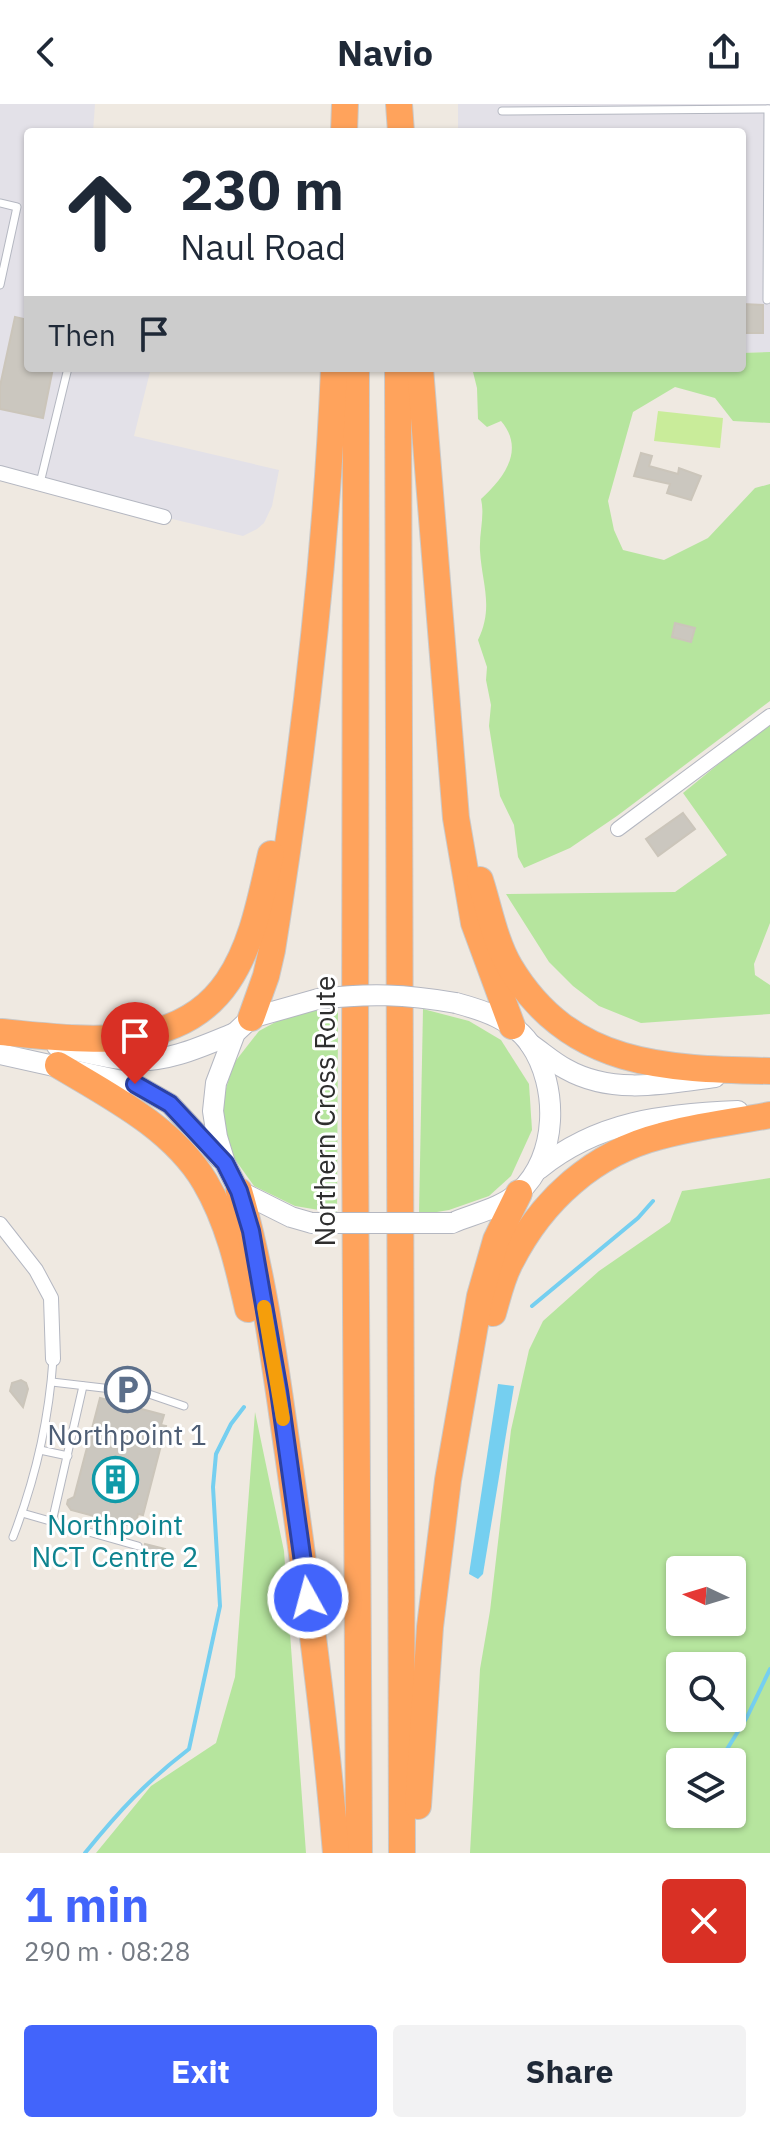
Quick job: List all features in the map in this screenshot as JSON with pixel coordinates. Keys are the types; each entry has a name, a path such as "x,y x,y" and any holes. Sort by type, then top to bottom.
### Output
{"highway":[{"path":"344,128 345,104"},
{"path":"355,104 356,128"},
{"path":"398,104 399,128"},
{"path":"243,1025 266,976 272,950 307,701 332,431 334,372"},
{"name":"Northern Cross Route","path":"356,372 355,1139 359,1853"},
{"path":"398,372 402,1853"},
{"path":"420,372 456,818 474,923 521,1035"},
{"path":"0,1039 88,1040 152,1033 187,1019 211,1000 228,981 255,917 307,701"},
{"path":"448,726 472,855 500,945 510,968 538,1005 580,1040 627,1059 699,1070 770,1072"},
{"path":"58,1065 150,1123 181,1150 204,1180 220,1211 237,1262 300,1536"},
{"path":"448,1480 509,1264 534,1219 583,1173 619,1152 660,1136 770,1112"},
{"path":"239,1191 255,1255 300,1536 336,1853"},
{"path":"415,1853 430,1627 448,1480 480,1296 496,1240 519,1193"}],"main road":[{"path":"0,1039 132,1060 180,1054 243,1025 318,999 370,993 426,997 479,1009 521,1035 567,1070 608,1084 654,1085 770,1072"},
{"path":"243,1025 216,1083 213,1111 225,1163 239,1191 291,1217 312,1223 452,1223 519,1193 536,1171 545,1152 550,1104 545,1078 521,1035"},
{"path":"0,1039 58,1065 135,1084 170,1104 225,1163"},
{"path":"536,1171 565,1148 610,1129 679,1113 770,1112"}],"street":[{"path":"0,473 164,517"},
{"path":"618,829 770,716"},
{"path":"0,1224 36,1270 51,1298 53,1359"}],"lane":[{"path":"502,111 769,109 767,300"},
{"path":"0,203 17,207 0,285"},
{"path":"40,483 67,372"},
{"path":"13,1537 40,1450 53,1359"},
{"path":"52,1382 146,1393 184,1406"},
{"path":"52,1522 83,1386"},
{"path":"40,1450 68,1456"},
{"path":"22,1513 138,1546"}],"shaded area":[{"path":"0,104 95,104 93,128 24,128 24,372 150,372 134,436 279,470 272,506 264,523 243,536 0,473"},
{"path":"458,104 770,104 770,352 746,353 746,128 458,128"}],"green space":[{"path":"770,352 770,423 733,421 715,398 675,387 633,412 608,501 614,530 623,550 664,560 708,538 755,488 770,484 770,701 570,848 524,868 518,857 514,825 500,796 489,726 491,705 487,667 478,640 486,606 480,551 481,499 504,473 512,443 501,421 487,427 478,419 473,372 746,372 746,353"},
{"path":"658,411 723,418 720,448 654,441"},
{"path":"770,722 770,923 754,964 755,975 770,985 770,1014 641,1023 599,1006 549,962 506,894 675,892 727,855 683,793"},
{"path":"423,1009 469,1021 501,1040 529,1084 532,1130 511,1176 489,1196 449,1210 419,1215"},
{"path":"338,1010 337,1213 295,1206 254,1186 229,1151 222,1101 234,1063 259,1031 296,1011"},
{"path":"770,1178 770,1853 470,1853 480,1669 490,1611 511,1430 529,1350 543,1321 599,1271 670,1222 682,1191"},
{"path":"255,1412 284,1551 306,1853 96,1853 151,1786 216,1743 235,1677"}],"water":[{"path":"498,1384 514,1386 483,1574 478,1579 469,1574"}],"building":[{"path":"746,304 763,305 763,333 746,333"},
{"path":"15,317 24,319 24,372 52,372 43,418 0,409 0,386"},
{"path":"641,453 652,456 649,466 678,474 679,468 701,476 691,500 667,493 670,484 634,476"},
{"path":"675,623 695,628 691,642 672,637"},
{"path":"683,813 695,829 658,856 646,839"},
{"path":"21,1380 28,1389 23,1407 10,1391 12,1383"},
{"path":"100,1398 164,1415 161,1425 166,1426 143,1515 138,1514 135,1527 71,1510 67,1504 74,1497"},
{"path":"145,1544 165,1549 162,1559 143,1554"}],"waterway":[{"path":"532,1306 638,1218 653,1201"},
{"path":"85,1853 134,1798 189,1749 220,1606 213,1487 216,1454 231,1424 244,1407"},
{"path":"728,1748 770,1669"}],"slow traffic":[{"path":"264,1307 283,1419"}],"place":[{"name":"Northpoint 1","path":"127,1390"},
{"name":"Northpoint NCT Centre 2","path":"115,1480"}],"route":[{"path":"135,1084 170,1104 225,1163 239,1191 251,1231 279,1391 308,1598"}]}
